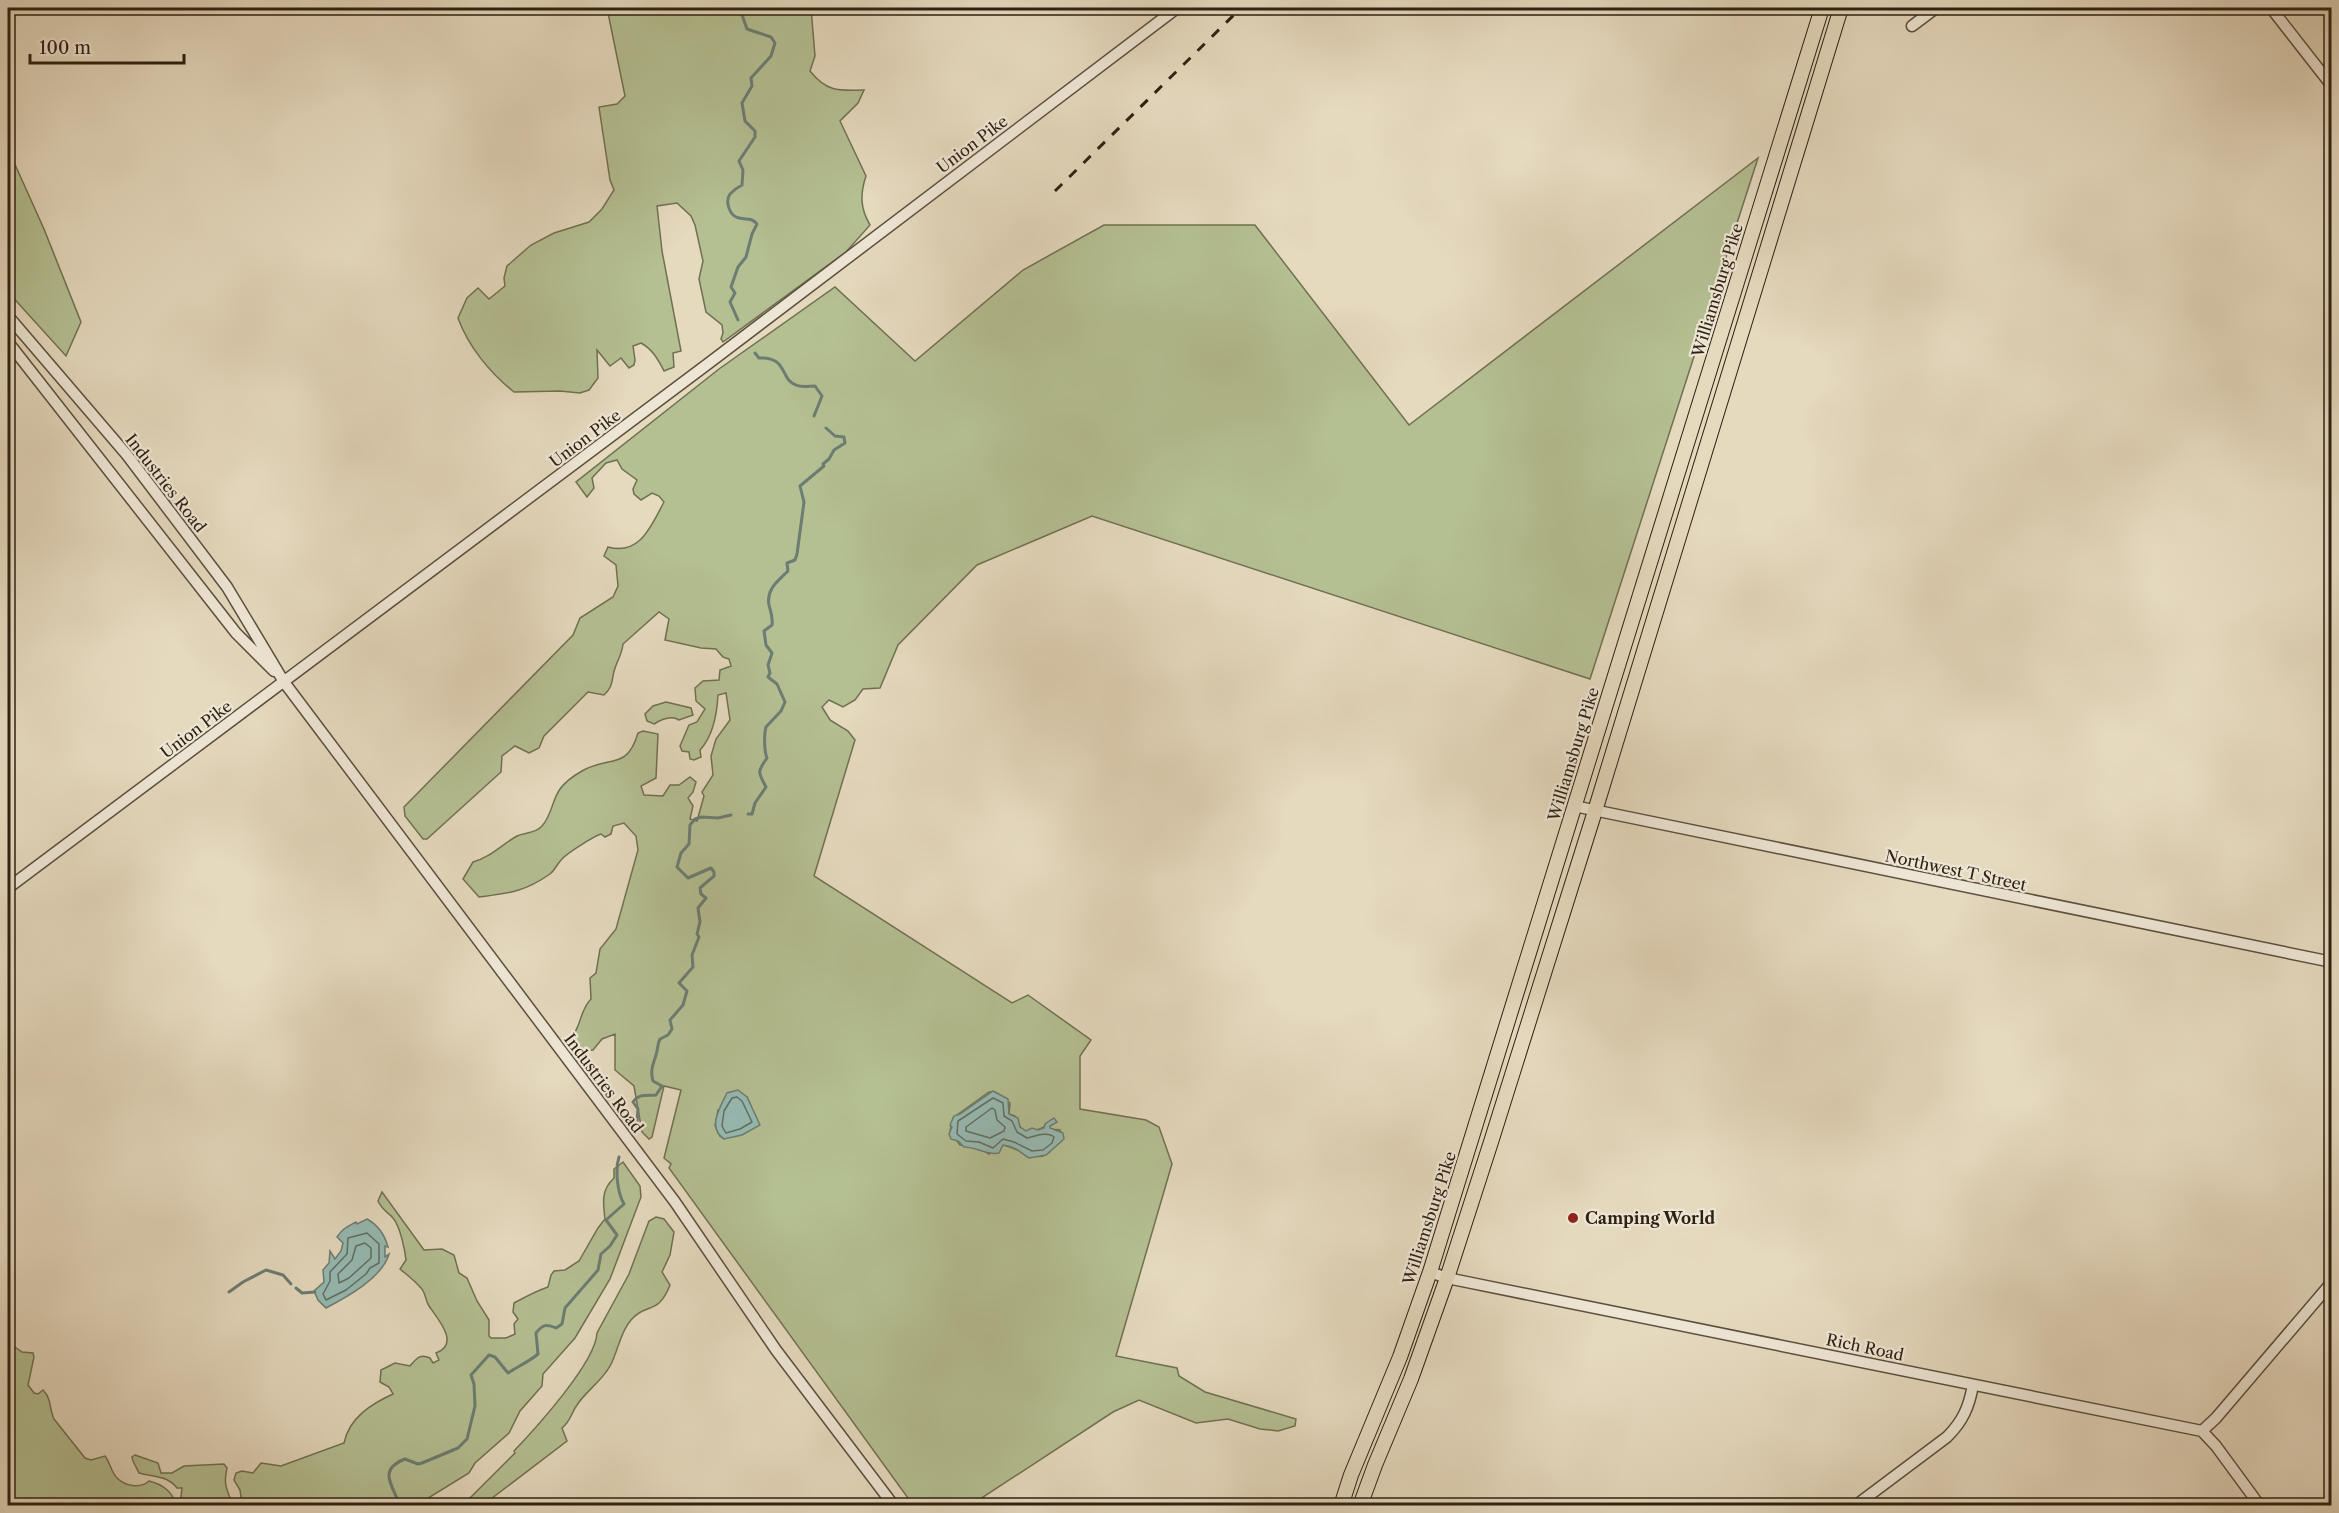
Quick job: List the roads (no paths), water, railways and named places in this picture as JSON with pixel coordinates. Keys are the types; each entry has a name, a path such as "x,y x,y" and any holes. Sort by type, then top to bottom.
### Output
{"main road":[{"name":"Williamsburg Pike","path":"1341,1506 1351,1475 1400,1357 1430,1272 1822,8"},
{"path":"1360,1506 1411,1379 1447,1278 1595,811 1841,8"}],"street":[{"name":"Union Pike","path":"8,888 284,682 379,608 702,369 1177,8"},
{"path":"1912,26 1936,8"},
{"path":"2271,8 2331,86"},
{"name":"Industries Road","path":"8,316 127,455 227,587 284,682 675,1202 776,1350 894,1506"},
{"name":"Industries Road","path":"8,342 236,633 284,682"},
{"name":"Northwest T Street","path":"1574,806 2331,962"},
{"name":"Rich Road","path":"1430,1272 1447,1278 2202,1431"},
{"path":"2260,1506 2216,1446 2202,1431 2216,1418 2331,1282"},
{"path":"1855,1506 1947,1437 1960,1424 1969,1407 1973,1385"}],"water":[{"path":"738,1090 747,1097 760,1125 742,1135 724,1139 716,1129 716,1117 727,1093"},
{"path":"993,1091 1008,1099 1009,1114 1018,1118 1020,1127 1026,1131 1032,1128 1038,1130 1044,1128 1045,1124 1054,1118 1057,1122 1050,1128 1063,1133 1064,1139 1046,1155 1029,1158 1008,1146 1003,1145 999,1153 991,1153 964,1147 958,1141 951,1139 949,1134 952,1127 950,1125 954,1116"},
{"path":"367,1219 378,1228 387,1243 385,1257 389,1254 385,1263 363,1286 326,1308 318,1300 314,1291 324,1282 323,1270 329,1263 330,1251 335,1259 343,1243 337,1237 339,1234 356,1222 357,1224"}],"waterway":[{"path":"736,8 741,12 747,29 771,37 775,43 771,56 751,78 752,86 742,103 745,121 755,131 755,137 739,161 743,170 742,185 730,194 728,200 729,208 736,217 751,220 757,224 746,257 738,267 731,287 735,293 730,302 738,320"},
{"path":"755,353 759,358 775,361 787,378 796,385 815,386 822,396 814,416"},
{"path":"748,814 752,814 755,803 766,787 760,771 767,758 766,727 781,711 785,702 777,684 768,677 770,673 768,665 772,653 766,645 764,631 772,625 769,594 788,571 787,563 795,560 797,554 804,502 800,486 824,466 823,464 834,450 845,443 844,437 835,436 826,428"},
{"path":"637,1122 638,1109 633,1102 635,1099 641,1096 656,1095 662,1086 653,1081 653,1065 660,1039 668,1035 672,1029 670,1020 683,1005 687,991 679,983 693,967 692,955 699,937 697,934 700,922 698,908 706,898 701,894 700,888 714,876 711,868 688,878 677,867 681,853 689,844 690,825 695,819 731,815"},
{"path":"400,1506 389,1480 391,1468 405,1459 418,1464 458,1448 467,1439 475,1406 474,1384 471,1375 489,1355 495,1357 508,1373 538,1354 536,1333 545,1326 556,1328 562,1324 565,1308 598,1270 601,1254 617,1235 606,1220 624,1204 617,1180 619,1157"},
{"path":"229,1292 266,1270 283,1275 291,1284"},
{"path":"296,1288 302,1293 315,1292"}],"railway":[{"path":"1055,191 1241,8"}],"place":[{"name":"Camping World","path":"1573,1218"}]}
